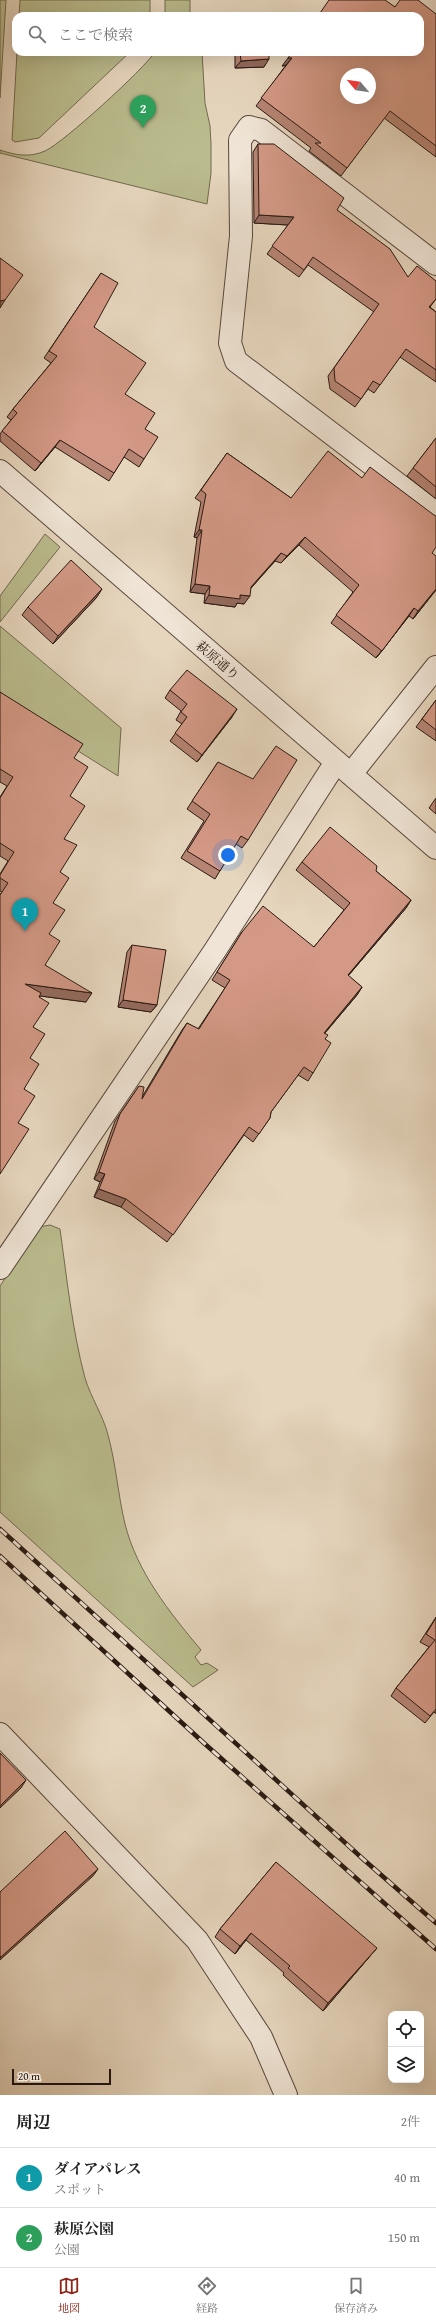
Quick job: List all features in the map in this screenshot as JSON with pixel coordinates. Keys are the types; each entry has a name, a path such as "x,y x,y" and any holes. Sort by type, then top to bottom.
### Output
{"street":[{"path":"424,0 436,9"},
{"path":"436,264 261,130 249,127 240,140 241,236 230,343 236,361 436,513"},
{"name":"萩原通り","path":"0,471 436,848"},
{"path":"0,1268 214,952 343,768 436,667"},
{"path":"0,1734 197,1940 261,2037 286,2095"}],"green space":[{"path":"0,0 6,0 0,98"},
{"path":"20,0 150,0 150,12 19,12"},
{"path":"165,0 190,0 190,12 165,12"},
{"path":"17,56 126,56 39,138 15,142 12,140"},
{"path":"152,56 202,56 205,103 210,126 211,144 211,173 207,204 0,153 0,150 28,155 45,151 85,121"},
{"path":"45,534 60,547 0,622 0,596"},
{"path":"0,626 121,728 118,776 0,702"},
{"path":"50,1225 60,1229 70,1304 80,1360 85,1378 108,1435 125,1524 130,1542 146,1575 166,1607 201,1650 195,1657 201,1665 207,1663 218,1670 193,1687 0,1512 0,1286 39,1227"}],"building":[{"path":"329,0 385,0 395,7 400,0 418,0 436,14 436,146 390,111 347,168 315,143 321,143 261,98 292,58 288,58 289,56 424,56 424,12 321,12"},
{"path":"240,56 269,56 269,59 241,61"},
{"path":"258,144 274,144 344,198 337,210 390,249 408,277 417,266 436,281 436,299 429,307 436,312 436,370 406,349 380,385 373,381 361,399 335,381 334,368 379,304 313,257 304,270 272,246 294,217 259,215"},
{"path":"0,258 23,275 5,300 0,301"},
{"path":"101,273 118,283 94,327 146,363 125,394 155,413 145,429 158,437 144,459 129,449 114,473 60,440 41,463 2,431 17,413 13,409 57,356 49,351"},
{"path":"436,438 436,487 413,468"},
{"path":"328,451 362,478 370,467 436,516 436,547 432,553 436,556 436,589 418,611 414,608 382,651 336,615 359,585 305,537 287,556 281,553 251,587 250,596 240,595 240,599 209,595 210,586 195,584 202,530 199,530 206,494 201,490 227,453 291,498"},
{"path":"71,560 102,589 58,636 28,607"},
{"path":"187,670 237,709 202,755 175,733 187,717 181,712 187,704 170,690"},
{"path":"0,692 83,744 74,758 88,767 70,796 85,806 64,839 77,845 60,872 69,878 53,903 65,910 49,934 60,941 45,965 92,993 25,984 41,993 39,997 49,1003 33,1027 45,1034 30,1058 39,1064 24,1089 35,1096 18,1123 29,1129 0,1174 0,895 8,883 0,878 0,875 14,852 0,843 0,798 13,777 0,769"},
{"path":"436,700 436,730 422,719"},
{"path":"276,746 297,760 248,840 241,836 220,871 187,851 210,814 192,801 218,762 253,779"},
{"path":"330,827 377,866 376,871 411,900 348,975 362,987 324,1033 328,1035 325,1039 331,1043 313,1073 304,1067 271,1112 270,1118 259,1134 249,1127 173,1235 126,1199 99,1189 105,1174 99,1172 120,1114 139,1086 144,1087 142,1099 187,1023 199,1029 230,980 217,972 242,932 263,906 314,947 350,903 302,862"},
{"path":"132,945 166,950 157,1005 123,1000"},
{"path":"436,1618 436,1709 430,1716 396,1688 435,1640 426,1634"},
{"path":"0,1753 26,1780 0,1806"},
{"path":"65,1831 98,1869 1,1957 0,1892"},
{"path":"276,1862 377,1948 328,2003 288,1968 290,1966 251,1933 240,1946 220,1929"}],"railway":[{"path":"0,1529 363,1859 436,1923"},
{"path":"0,1556 205,1744 436,1949"}],"place":[{"name":"萩原公園","path":"143,128"},
{"name":"ダイアパレス","path":"25,931"}]}
